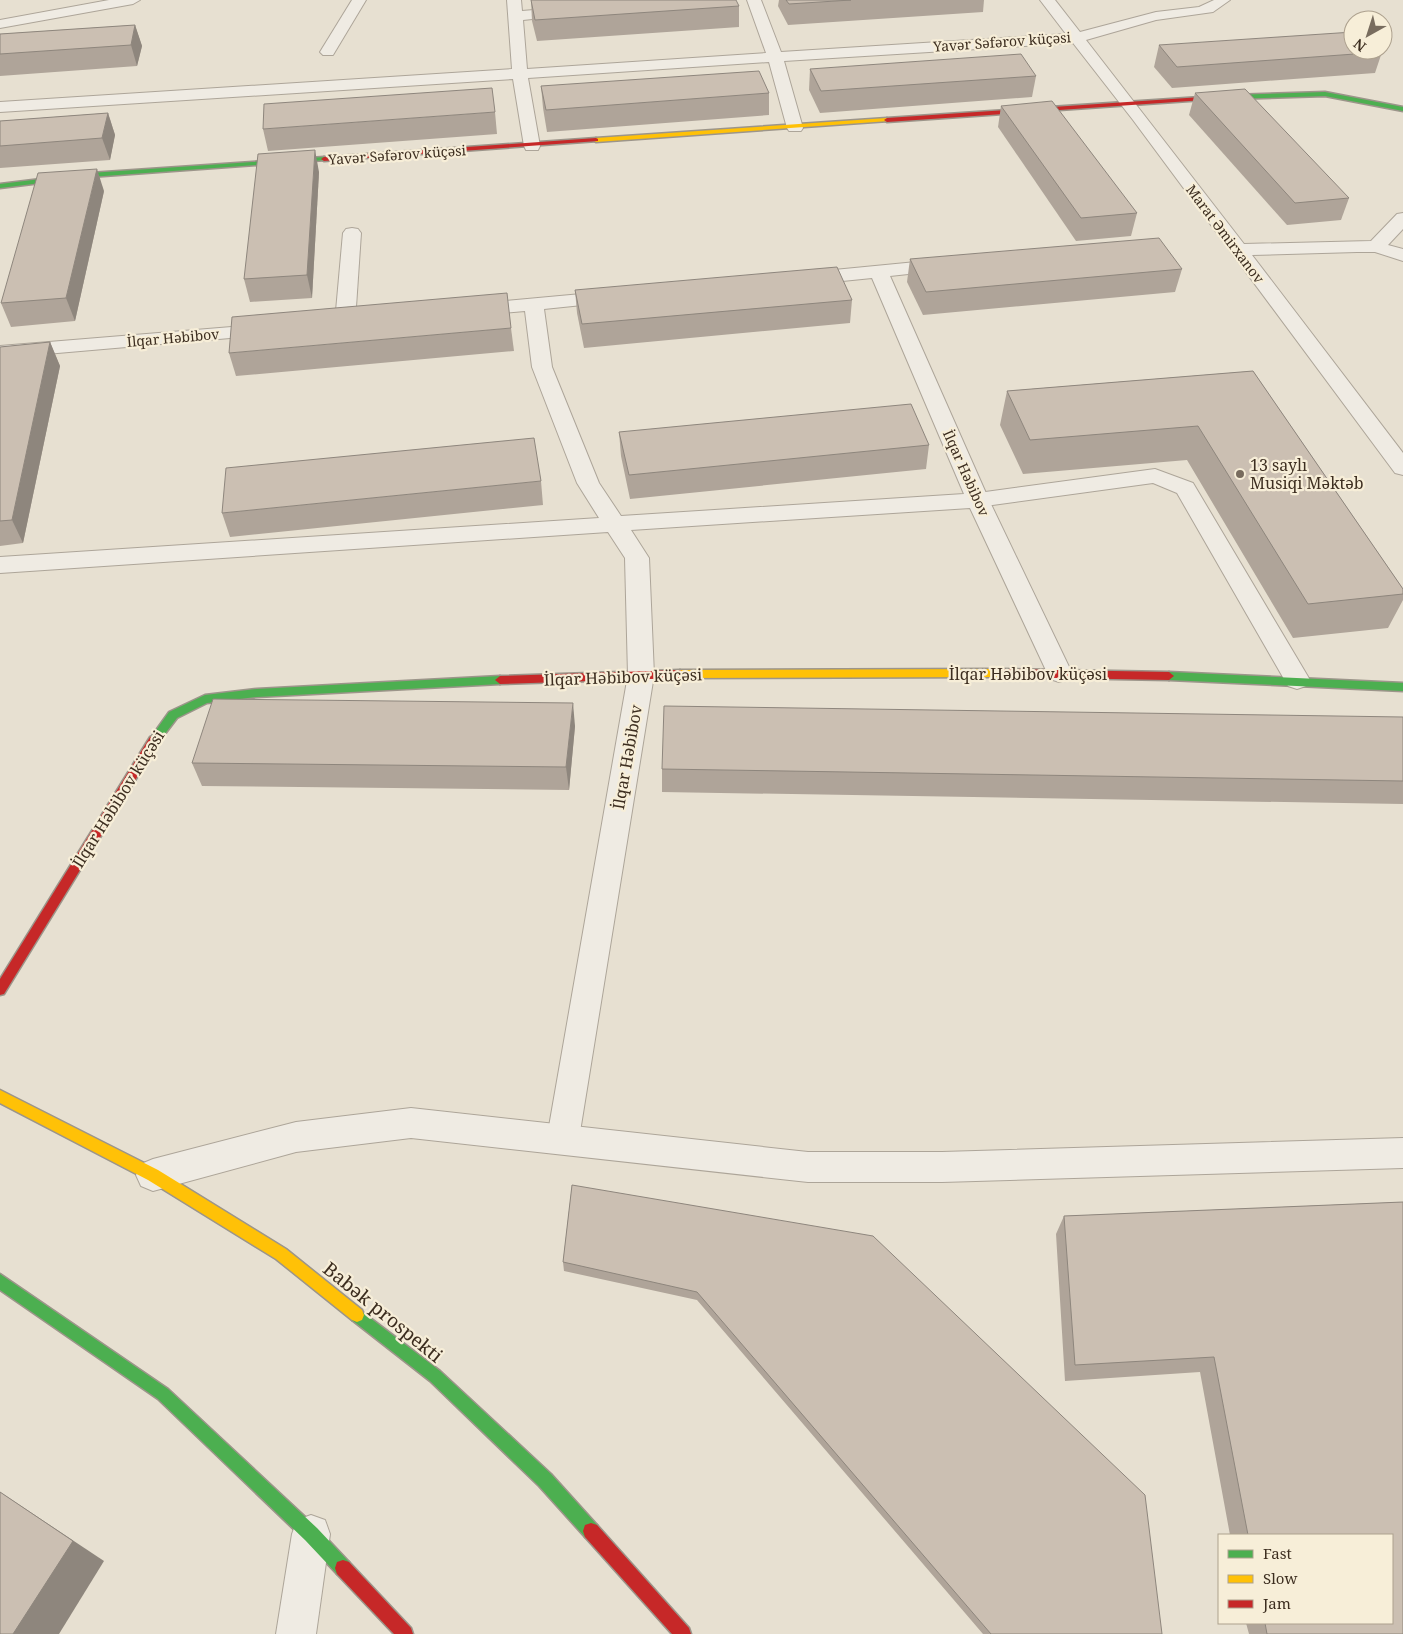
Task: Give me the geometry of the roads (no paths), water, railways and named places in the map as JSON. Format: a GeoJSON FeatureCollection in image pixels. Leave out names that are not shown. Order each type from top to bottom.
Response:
{"type":"FeatureCollection","features":[{"type":"Feature","properties":{"kind":"street"},"geometry":{"type":"LineString","coordinates":[[0,24],[134,0]]}},
{"type":"Feature","properties":{"kind":"street"},"geometry":{"type":"LineString","coordinates":[[328,52],[359,0]]}},
{"type":"Feature","properties":{"kind":"street"},"geometry":{"type":"LineString","coordinates":[[514,0],[520,74],[532,146]]}},
{"type":"Feature","properties":{"kind":"street"},"geometry":{"type":"LineString","coordinates":[[754,0],[775,57],[795,128]]}},
{"type":"Feature","properties":{"kind":"street","name":"Marat Əmirxanov"},"geometry":{"type":"LineString","coordinates":[[1047,0],[1403,468]]}},
{"type":"Feature","properties":{"kind":"street","name":"Yavər Səfərov küçəsi"},"geometry":{"type":"LineString","coordinates":[[0,107],[1076,38],[1157,16],[1195,13],[1214,7],[1223,0]]}},
{"type":"Feature","properties":{"kind":"street"},"geometry":{"type":"LineString","coordinates":[[515,16],[582,10]]}},
{"type":"Feature","properties":{"kind":"street","name":"Yavər Səfərov küçəsi"},"geometry":{"type":"LineString","coordinates":[[0,186],[90,174],[532,146],[1300,93],[1325,94],[1403,109]]}},
{"type":"Feature","properties":{"kind":"street"},"geometry":{"type":"LineString","coordinates":[[1376,247],[1403,218]]}},
{"type":"Feature","properties":{"kind":"street"},"geometry":{"type":"LineString","coordinates":[[345,322],[352,233]]}},
{"type":"Feature","properties":{"kind":"street"},"geometry":{"type":"LineString","coordinates":[[1237,250],[1357,246],[1376,247],[1403,255]]}},
{"type":"Feature","properties":{"kind":"street"},"geometry":{"type":"LineString","coordinates":[[781,281],[967,264]]}},
{"type":"Feature","properties":{"kind":"street","name":"İlqar Həbibov"},"geometry":{"type":"LineString","coordinates":[[879,272],[978,500],[1059,673]]}},
{"type":"Feature","properties":{"kind":"street"},"geometry":{"type":"LineString","coordinates":[[449,313],[633,295]]}},
{"type":"Feature","properties":{"kind":"street","name":"İlqar Həbibov"},"geometry":{"type":"LineString","coordinates":[[534,305],[542,367],[588,483],[637,558],[641,675],[563,1138]]}},
{"type":"Feature","properties":{"kind":"street","name":"İlqar Həbibov"},"geometry":{"type":"LineString","coordinates":[[0,352],[283,328]]}},
{"type":"Feature","properties":{"kind":"street"},"geometry":{"type":"LineString","coordinates":[[0,565],[978,500],[1155,476],[1185,488],[1297,680]]}},
{"type":"Feature","properties":{"kind":"street","name":"İlqar Həbibov küçəsi"},"geometry":{"type":"LineString","coordinates":[[0,990],[150,745],[173,715],[205,699],[257,693],[641,675],[1059,673],[1297,680],[1403,687]]}},
{"type":"Feature","properties":{"kind":"street","name":"Babək prospekti"},"geometry":{"type":"LineString","coordinates":[[0,1096],[153,1175],[281,1254],[435,1376],[545,1480],[683,1634]]}},
{"type":"Feature","properties":{"kind":"street"},"geometry":{"type":"LineString","coordinates":[[153,1175],[296,1137],[411,1123],[808,1166],[942,1167],[1403,1153]]}},
{"type":"Feature","properties":{"kind":"street"},"geometry":{"type":"LineString","coordinates":[[0,1281],[163,1394],[311,1534],[405,1634]]}},
{"type":"Feature","properties":{"kind":"street"},"geometry":{"type":"LineString","coordinates":[[296,1634],[311,1534]]}},
{"type":"Feature","properties":{"kind":"place","name":"13 saylı Musiqi Məktəb"},"geometry":{"type":"Point","coordinates":[1240,474]}}]}
